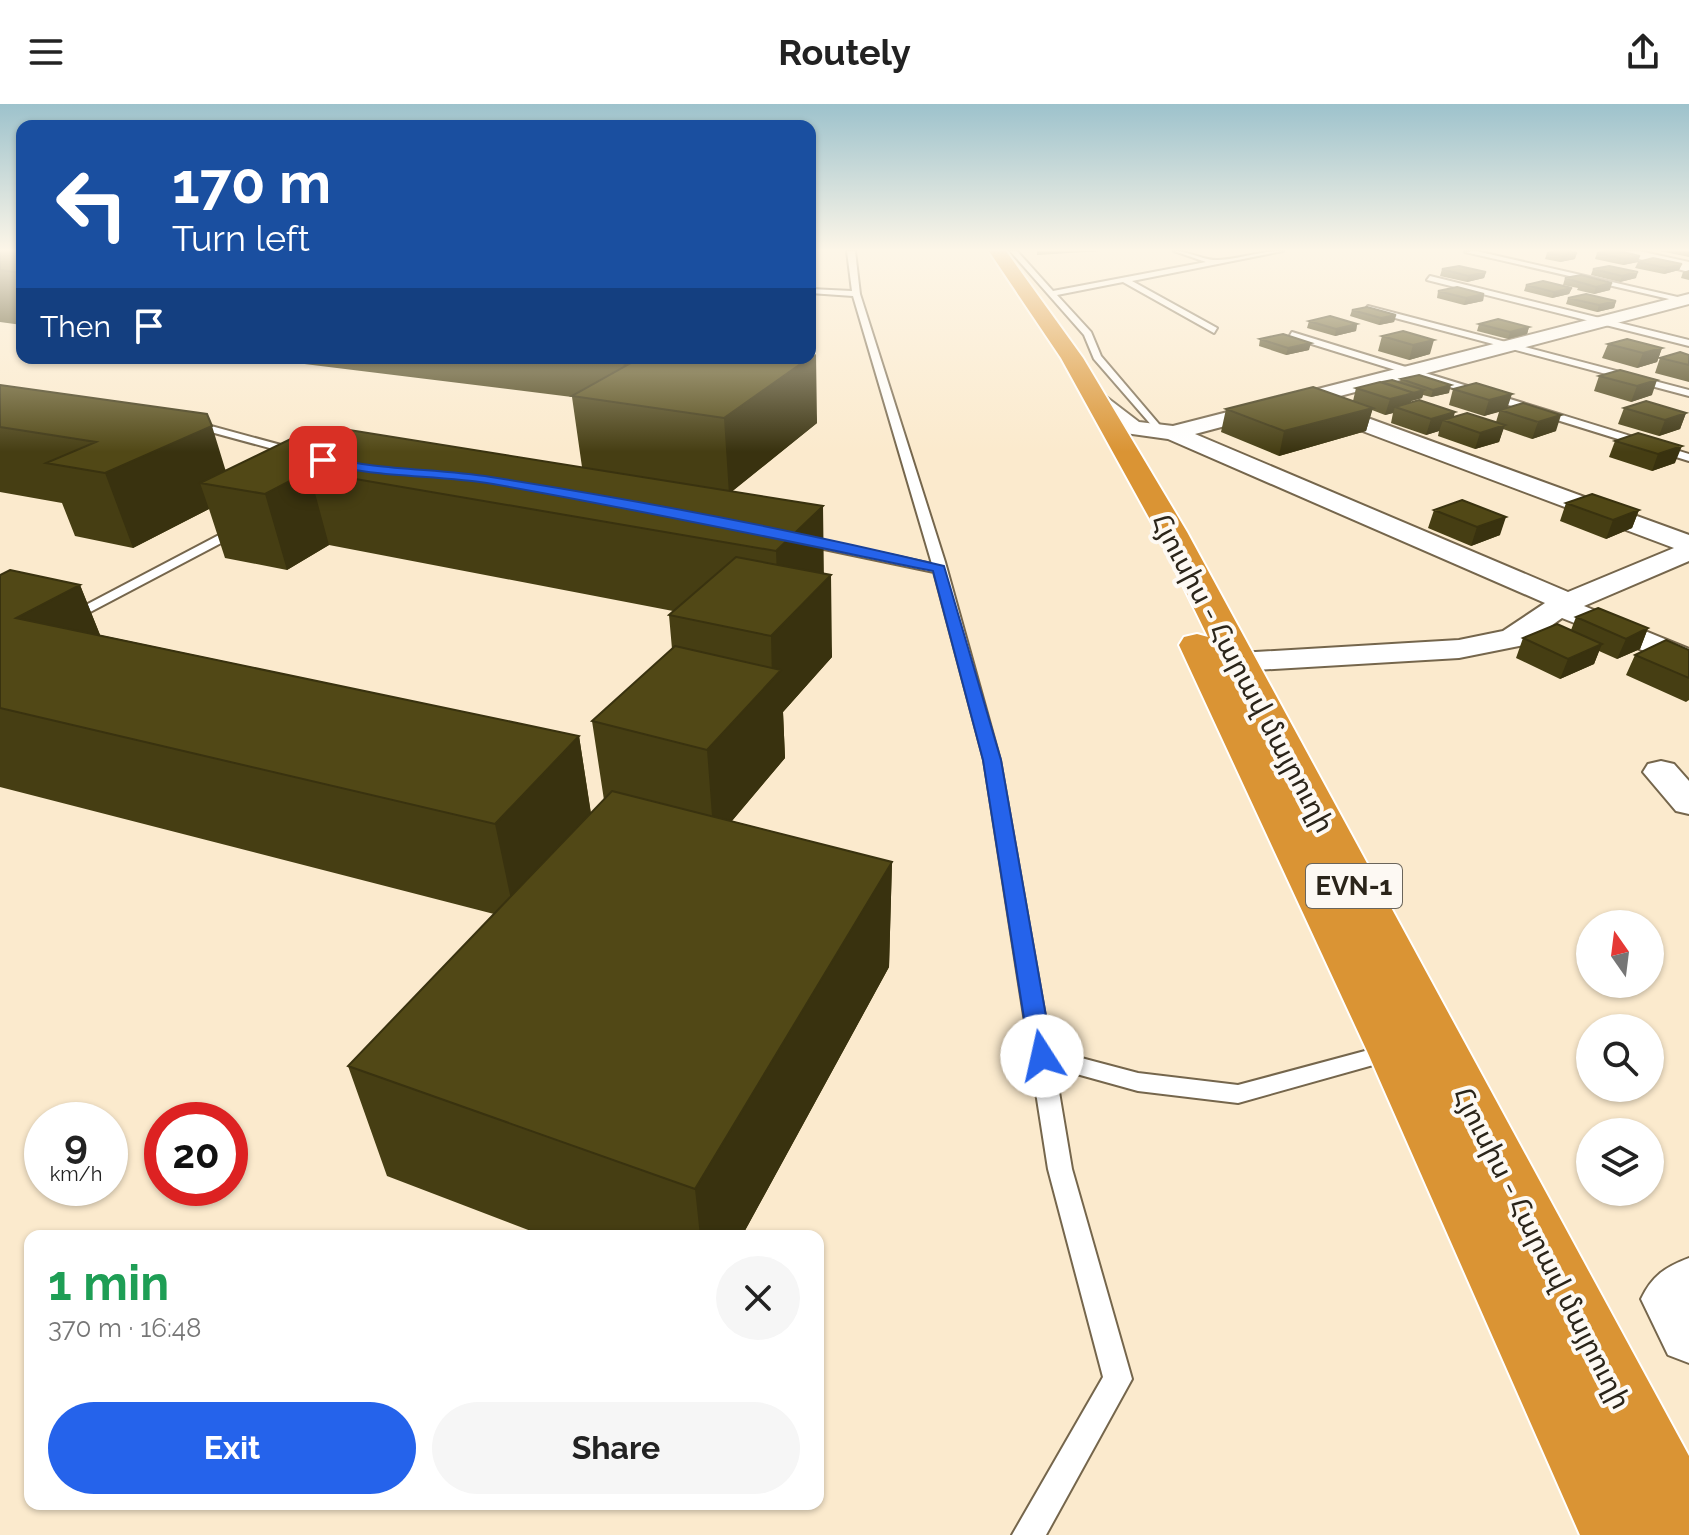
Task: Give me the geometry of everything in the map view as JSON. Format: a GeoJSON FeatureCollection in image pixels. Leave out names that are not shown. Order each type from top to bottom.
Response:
{"type":"FeatureCollection","features":[{"type":"Feature","properties":{"kind":"highway","name":"Հյուսիս - Հարավ մայրուղի"},"geometry":{"type":"LineString","coordinates":[[1024,318],[1083,420],[1188,627],[1394,1051],[1620,1535]]}},
{"type":"Feature","properties":{"kind":"highway","name":"Հյուսիս - Հարավ մայրուղի"},"geometry":{"type":"LineString","coordinates":[[1046,318],[1098,400],[1239,662],[1689,1534]]}},
{"type":"Feature","properties":{"kind":"street"},"geometry":{"type":"LineString","coordinates":[[1143,483],[1145,448],[1166,433],[1301,401],[1616,318]]}},
{"type":"Feature","properties":{"kind":"street"},"geometry":{"type":"LineString","coordinates":[[1098,400],[1133,428],[1166,433],[1689,660]]}},
{"type":"Feature","properties":{"kind":"street"},"geometry":{"type":"LineString","coordinates":[[1301,401],[1689,544]]}},
{"type":"Feature","properties":{"kind":"street"},"geometry":{"type":"LineString","coordinates":[[1239,662],[1459,649],[1513,638],[1564,604],[1689,551]]}},
{"type":"Feature","properties":{"kind":"street"},"geometry":{"type":"LineString","coordinates":[[1661,772],[1689,803]]}},
{"type":"Feature","properties":{"kind":"street"},"geometry":{"type":"LineString","coordinates":[[1689,1284],[1670,1299],[1689,1336]]}},
{"type":"Feature","properties":{"kind":"lane"},"geometry":{"type":"LineString","coordinates":[[863,318],[939,569],[992,760],[1060,1169],[1118,1379],[1028,1535]]}},
{"type":"Feature","properties":{"kind":"lane"},"geometry":{"type":"LineString","coordinates":[[1074,318],[1088,334],[1097,357],[1166,433]]}},
{"type":"Feature","properties":{"kind":"lane"},"geometry":{"type":"LineString","coordinates":[[1192,318],[1214,330]]}},
{"type":"Feature","properties":{"kind":"lane"},"geometry":{"type":"LineString","coordinates":[[1405,318],[1600,372],[1689,393]]}},
{"type":"Feature","properties":{"kind":"lane"},"geometry":{"type":"LineString","coordinates":[[1591,318],[1689,343]]}},
{"type":"Feature","properties":{"kind":"lane"},"geometry":{"type":"LineString","coordinates":[[1292,335],[1689,458]]}},
{"type":"Feature","properties":{"kind":"lane"},"geometry":{"type":"LineString","coordinates":[[177,421],[308,455]]}},
{"type":"Feature","properties":{"kind":"lane"},"geometry":{"type":"LineString","coordinates":[[57,624],[254,521]]}},
{"type":"Feature","properties":{"kind":"lane"},"geometry":{"type":"LineString","coordinates":[[792,538],[939,569]]}},
{"type":"Feature","properties":{"kind":"lane"},"geometry":{"type":"LineString","coordinates":[[1042,1056],[1138,1082],[1238,1094],[1394,1051]]}},
{"type":"Feature","properties":{"kind":"building"},"geometry":{"type":"Polygon","coordinates":[[[1336,318],[1357,324],[1336,329],[1309,321],[1336,318]]]}},
{"type":"Feature","properties":{"kind":"building"},"geometry":{"type":"Polygon","coordinates":[[[1498,319],[1529,327],[1510,332],[1479,324],[1498,319]]]}},
{"type":"Feature","properties":{"kind":"building"},"geometry":{"type":"Polygon","coordinates":[[[1403,331],[1434,340],[1413,345],[1382,336],[1403,331]]]}},
{"type":"Feature","properties":{"kind":"building"},"geometry":{"type":"Polygon","coordinates":[[[1283,334],[1311,343],[1288,348],[1260,339],[1283,334]]]}},
{"type":"Feature","properties":{"kind":"building"},"geometry":{"type":"Polygon","coordinates":[[[1627,339],[1662,348],[1643,353],[1608,344],[1627,339]]]}},
{"type":"Feature","properties":{"kind":"building"},"geometry":{"type":"Polygon","coordinates":[[[1680,352],[1689,355],[1689,365],[1660,358],[1680,352]]]}},
{"type":"Feature","properties":{"kind":"building"},"geometry":{"type":"Polygon","coordinates":[[[629,364],[800,364],[724,418],[572,396],[629,364]]]}},
{"type":"Feature","properties":{"kind":"building"},"geometry":{"type":"Polygon","coordinates":[[[1620,370],[1657,380],[1637,386],[1599,376],[1620,370]]]}},
{"type":"Feature","properties":{"kind":"building"},"geometry":{"type":"Polygon","coordinates":[[[1419,375],[1451,385],[1433,390],[1401,379],[1419,375]]]}},
{"type":"Feature","properties":{"kind":"building"},"geometry":{"type":"Polygon","coordinates":[[[1392,380],[1424,390],[1414,393],[1382,382],[1392,380]]]}},
{"type":"Feature","properties":{"kind":"building"},"geometry":{"type":"Polygon","coordinates":[[[1380,382],[1414,393],[1390,399],[1356,388],[1380,382]]]}},
{"type":"Feature","properties":{"kind":"building"},"geometry":{"type":"Polygon","coordinates":[[[1476,383],[1512,394],[1489,400],[1453,389],[1476,383]]]}},
{"type":"Feature","properties":{"kind":"building"},"geometry":{"type":"Polygon","coordinates":[[[0,385],[207,414],[212,426],[105,473],[46,463],[96,442],[0,427],[0,385]]]}},
{"type":"Feature","properties":{"kind":"building"},"geometry":{"type":"Polygon","coordinates":[[[1313,387],[1373,408],[1284,431],[1226,409],[1313,387]]]}},
{"type":"Feature","properties":{"kind":"building"},"geometry":{"type":"Polygon","coordinates":[[[1419,400],[1455,412],[1431,419],[1395,407],[1419,400]]]}},
{"type":"Feature","properties":{"kind":"building"},"geometry":{"type":"Polygon","coordinates":[[[1646,401],[1686,413],[1665,420],[1624,408],[1646,401]]]}},
{"type":"Feature","properties":{"kind":"building"},"geometry":{"type":"Polygon","coordinates":[[[1523,403],[1561,415],[1538,422],[1500,410],[1523,403]]]}},
{"type":"Feature","properties":{"kind":"building"},"geometry":{"type":"Polygon","coordinates":[[[1467,413],[1505,425],[1480,433],[1443,420],[1467,413]]]}},
{"type":"Feature","properties":{"kind":"building"},"geometry":{"type":"Polygon","coordinates":[[[343,429],[823,506],[776,551],[309,471],[265,494],[200,483],[301,434],[343,429]]]}},
{"type":"Feature","properties":{"kind":"building"},"geometry":{"type":"Polygon","coordinates":[[[1638,433],[1682,446],[1658,454],[1615,441],[1638,433]]]}},
{"type":"Feature","properties":{"kind":"building"},"geometry":{"type":"Polygon","coordinates":[[[1592,494],[1639,510],[1613,520],[1566,503],[1592,494]]]}},
{"type":"Feature","properties":{"kind":"building"},"geometry":{"type":"Polygon","coordinates":[[[1462,500],[1506,517],[1477,527],[1434,510],[1462,500]]]}},
{"type":"Feature","properties":{"kind":"building"},"geometry":{"type":"Polygon","coordinates":[[[736,557],[831,575],[771,636],[669,615],[736,557]]]}},
{"type":"Feature","properties":{"kind":"building"},"geometry":{"type":"Polygon","coordinates":[[[10,570],[80,585],[16,618],[579,736],[495,824],[0,708],[0,575],[10,570]]]}},
{"type":"Feature","properties":{"kind":"building"},"geometry":{"type":"Polygon","coordinates":[[[1598,608],[1648,628],[1626,639],[1576,617],[1598,608]]]}},
{"type":"Feature","properties":{"kind":"building"},"geometry":{"type":"Polygon","coordinates":[[[1557,624],[1602,644],[1568,659],[1523,638],[1557,624]]]}},
{"type":"Feature","properties":{"kind":"building"},"geometry":{"type":"Polygon","coordinates":[[[1666,640],[1689,650],[1689,678],[1635,655],[1666,640]]]}},
{"type":"Feature","properties":{"kind":"building"},"geometry":{"type":"Polygon","coordinates":[[[675,646],[781,670],[707,750],[592,721],[675,646]]]}},
{"type":"Feature","properties":{"kind":"building"},"geometry":{"type":"Polygon","coordinates":[[[612,791],[892,862],[695,1189],[348,1066],[612,791]]]}},
{"type":"Feature","properties":{"kind":"route"},"geometry":{"type":"LineString","coordinates":[[323,460],[353,469],[489,480],[939,569],[992,760],[1042,1056]]}}]}
